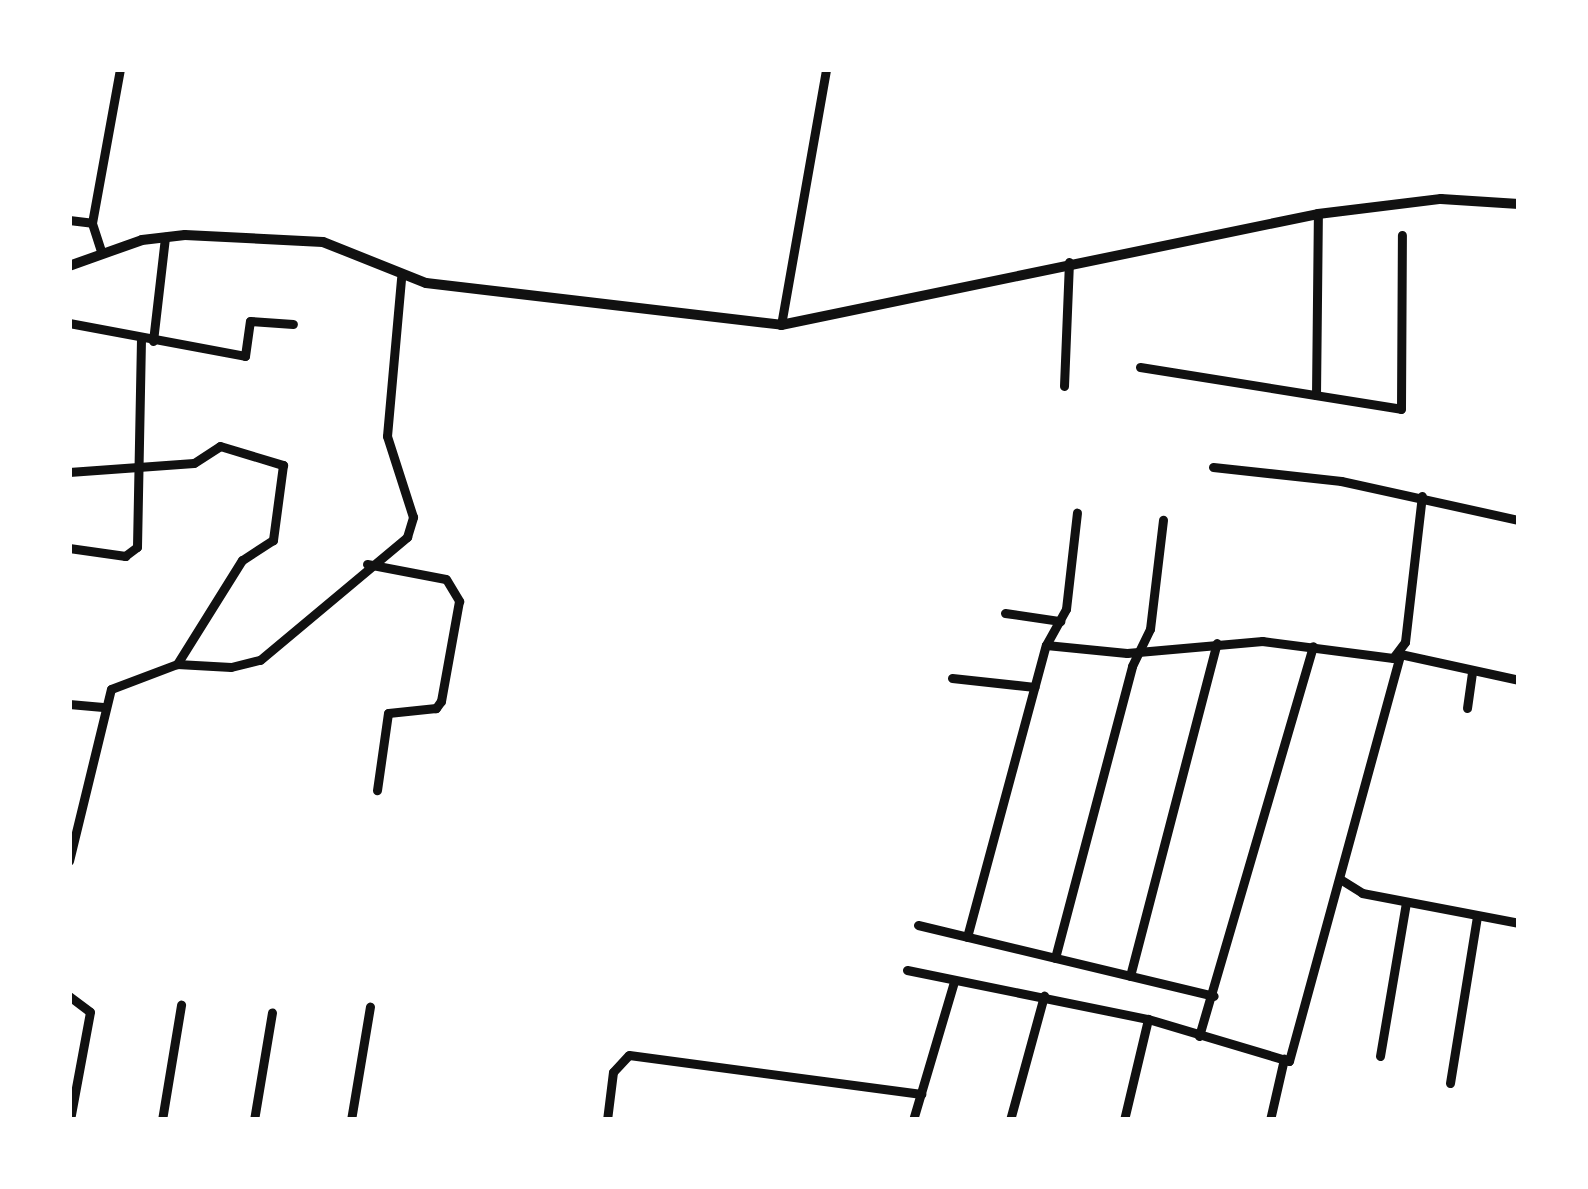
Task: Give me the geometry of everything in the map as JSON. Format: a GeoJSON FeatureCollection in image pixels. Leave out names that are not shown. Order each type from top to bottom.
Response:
{"type":"FeatureCollection","features":[{"type":"Feature","properties":{"kind":"street"},"geometry":{"type":"LineString","coordinates":[[101,251],[92,223],[120,69]]}},
{"type":"Feature","properties":{"kind":"street"},"geometry":{"type":"LineString","coordinates":[[781,326],[826,69]]}},
{"type":"Feature","properties":{"kind":"street"},"geometry":{"type":"LineString","coordinates":[[69,266],[101,251],[165,237],[323,242],[401,278],[781,326],[1069,262],[1318,214],[1441,199],[1519,204]]}},
{"type":"Feature","properties":{"kind":"street"},"geometry":{"type":"LineString","coordinates":[[1316,395],[1318,214]]}},
{"type":"Feature","properties":{"kind":"street"},"geometry":{"type":"LineString","coordinates":[[69,220],[92,223]]}},
{"type":"Feature","properties":{"kind":"street"},"geometry":{"type":"LineString","coordinates":[[1140,367],[1401,409],[1402,235]]}},
{"type":"Feature","properties":{"kind":"street"},"geometry":{"type":"LineString","coordinates":[[69,548],[132,554],[147,340],[165,237]]}},
{"type":"Feature","properties":{"kind":"street"},"geometry":{"type":"LineString","coordinates":[[1064,386],[1069,262]]}},
{"type":"Feature","properties":{"kind":"street"},"geometry":{"type":"LineString","coordinates":[[69,861],[111,689],[177,664],[260,660],[367,564],[407,537],[413,517],[387,436],[401,278]]}},
{"type":"Feature","properties":{"kind":"street"},"geometry":{"type":"LineString","coordinates":[[69,323],[245,356],[250,321],[293,323]]}},
{"type":"Feature","properties":{"kind":"street"},"geometry":{"type":"LineString","coordinates":[[69,472],[137,471],[194,463],[220,446],[284,465],[273,540],[242,560],[177,664]]}},
{"type":"Feature","properties":{"kind":"street"},"geometry":{"type":"LineString","coordinates":[[1213,467],[1422,496],[1519,520]]}},
{"type":"Feature","properties":{"kind":"street"},"geometry":{"type":"LineString","coordinates":[[1270,1120],[1400,654],[1422,496]]}},
{"type":"Feature","properties":{"kind":"street"},"geometry":{"type":"LineString","coordinates":[[967,937],[1046,645],[1060,620],[1077,513]]}},
{"type":"Feature","properties":{"kind":"street"},"geometry":{"type":"LineString","coordinates":[[1055,958],[1141,649],[1163,520]]}},
{"type":"Feature","properties":{"kind":"street"},"geometry":{"type":"LineString","coordinates":[[367,564],[446,579],[459,601],[442,700],[436,709],[388,713],[377,790]]}},
{"type":"Feature","properties":{"kind":"street"},"geometry":{"type":"LineString","coordinates":[[1005,613],[1060,620]]}},
{"type":"Feature","properties":{"kind":"street"},"geometry":{"type":"LineString","coordinates":[[1046,645],[1141,649],[1217,643],[1313,646],[1380,659],[1400,654],[1519,680]]}},
{"type":"Feature","properties":{"kind":"street"},"geometry":{"type":"LineString","coordinates":[[1130,976],[1217,643]]}},
{"type":"Feature","properties":{"kind":"street"},"geometry":{"type":"LineString","coordinates":[[1199,1036],[1313,646]]}},
{"type":"Feature","properties":{"kind":"street"},"geometry":{"type":"LineString","coordinates":[[1467,709],[1472,671]]}},
{"type":"Feature","properties":{"kind":"street"},"geometry":{"type":"LineString","coordinates":[[952,678],[1035,687]]}},
{"type":"Feature","properties":{"kind":"street"},"geometry":{"type":"LineString","coordinates":[[69,704],[103,707]]}},
{"type":"Feature","properties":{"kind":"street"},"geometry":{"type":"LineString","coordinates":[[1340,879],[1406,903],[1519,923]]}},
{"type":"Feature","properties":{"kind":"street"},"geometry":{"type":"LineString","coordinates":[[1380,1056],[1406,903]]}},
{"type":"Feature","properties":{"kind":"street"},"geometry":{"type":"LineString","coordinates":[[1450,1083],[1477,916]]}},
{"type":"Feature","properties":{"kind":"street"},"geometry":{"type":"LineString","coordinates":[[918,926],[1214,996]]}},
{"type":"Feature","properties":{"kind":"street"},"geometry":{"type":"LineString","coordinates":[[907,970],[1148,1019],[1284,1059]]}},
{"type":"Feature","properties":{"kind":"street"},"geometry":{"type":"LineString","coordinates":[[913,1120],[955,982]]}},
{"type":"Feature","properties":{"kind":"street"},"geometry":{"type":"LineString","coordinates":[[69,996],[91,1012],[70,1120]]}},
{"type":"Feature","properties":{"kind":"street"},"geometry":{"type":"LineString","coordinates":[[1010,1120],[1044,996]]}},
{"type":"Feature","properties":{"kind":"street"},"geometry":{"type":"LineString","coordinates":[[162,1120],[181,1006]]}},
{"type":"Feature","properties":{"kind":"street"},"geometry":{"type":"LineString","coordinates":[[351,1120],[370,1006]]}},
{"type":"Feature","properties":{"kind":"street"},"geometry":{"type":"LineString","coordinates":[[254,1120],[272,1012]]}},
{"type":"Feature","properties":{"kind":"street"},"geometry":{"type":"LineString","coordinates":[[1124,1120],[1148,1019]]}},
{"type":"Feature","properties":{"kind":"street"},"geometry":{"type":"LineString","coordinates":[[607,1120],[613,1072],[629,1054],[921,1094]]}}]}
